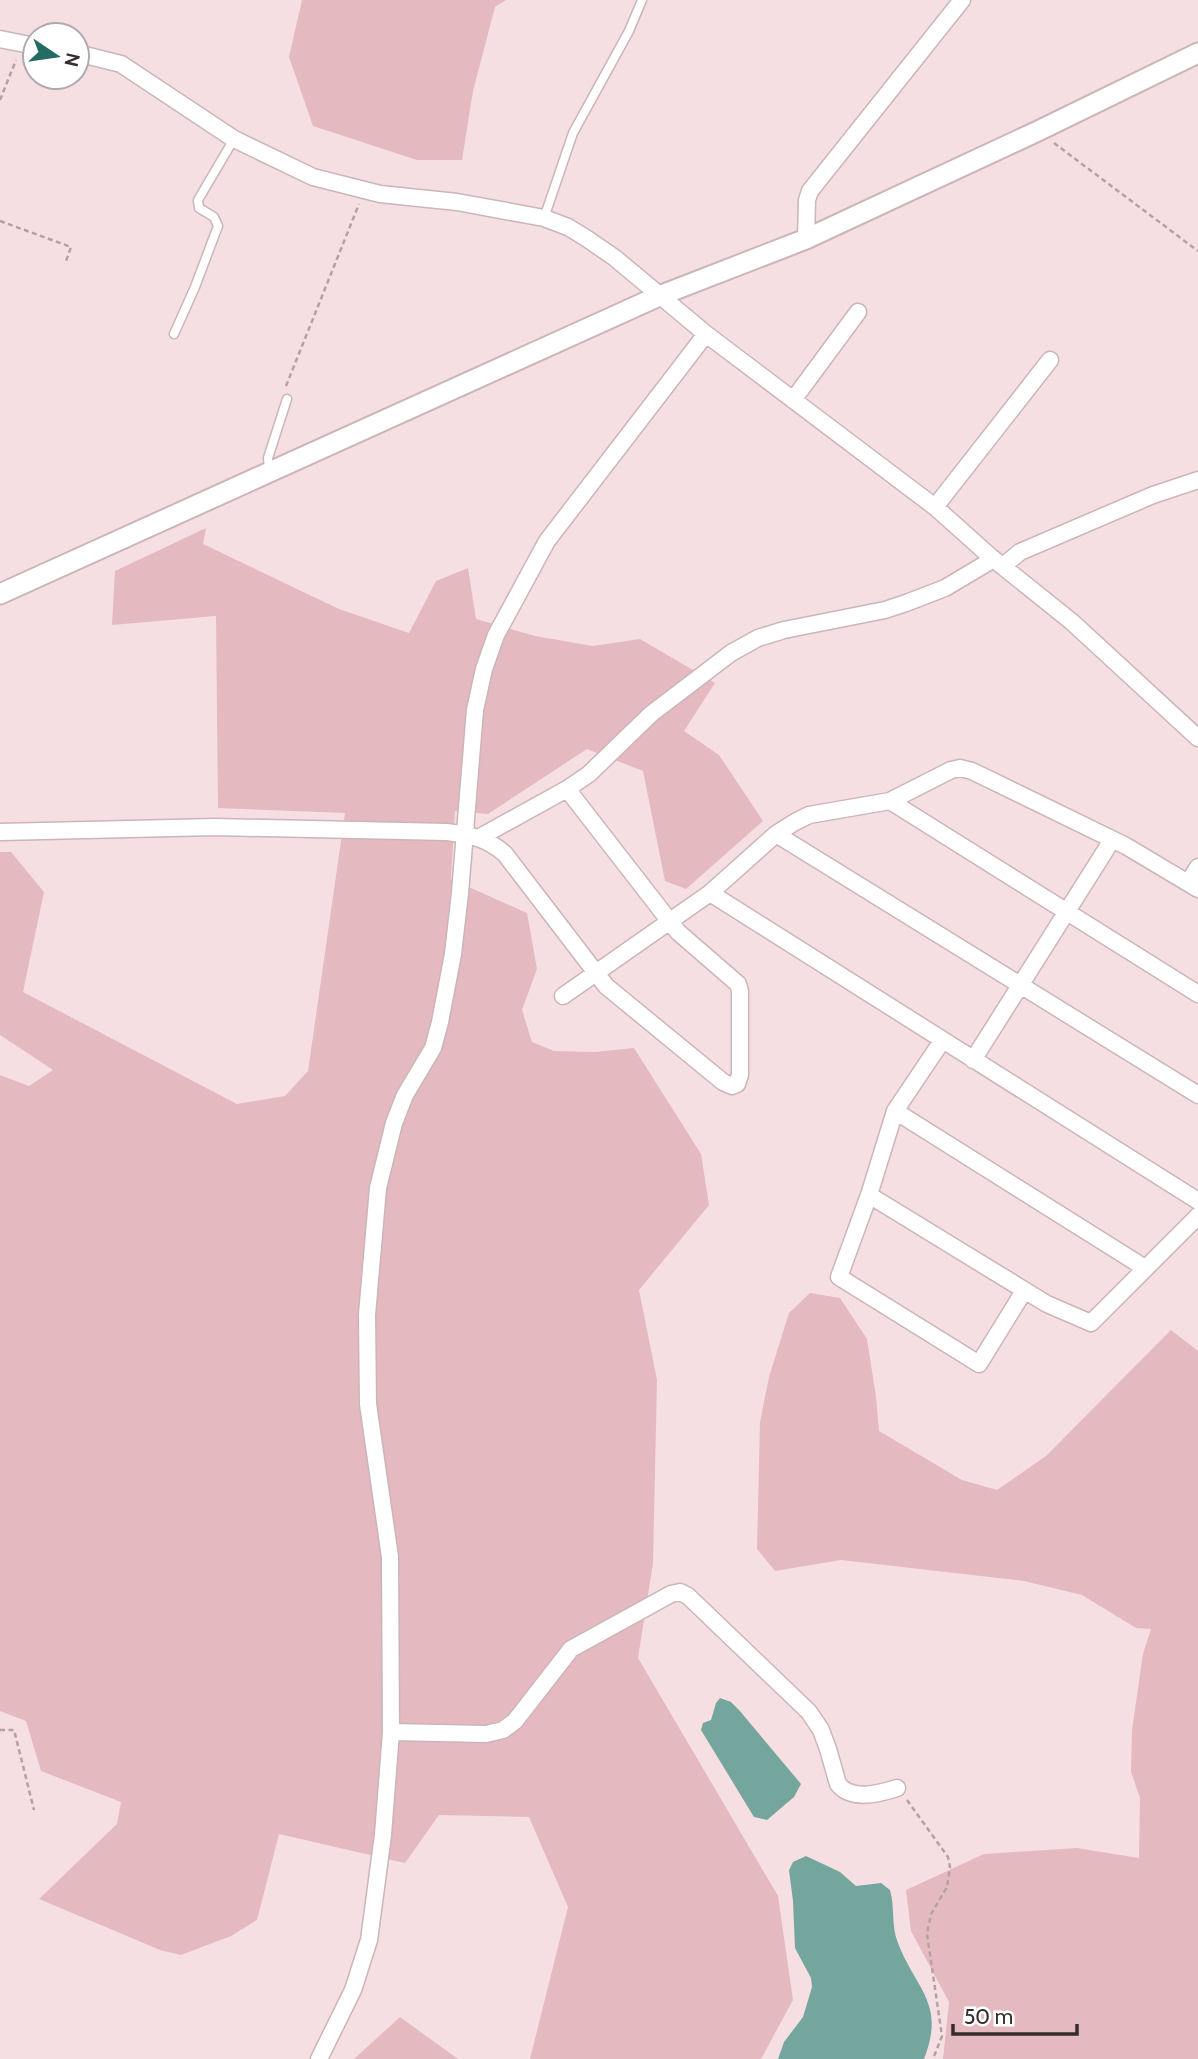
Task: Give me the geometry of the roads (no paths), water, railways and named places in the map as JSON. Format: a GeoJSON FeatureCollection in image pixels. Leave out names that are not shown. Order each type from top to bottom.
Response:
{"type":"FeatureCollection","features":[{"type":"Feature","properties":{"kind":"street"},"geometry":{"type":"LineString","coordinates":[[806,239],[807,200],[810,191],[962,0]]}},
{"type":"Feature","properties":{"kind":"street"},"geometry":{"type":"LineString","coordinates":[[0,39],[21,43]]}},
{"type":"Feature","properties":{"kind":"street"},"geometry":{"type":"LineString","coordinates":[[0,594],[659,296],[806,239],[1198,53]]}},
{"type":"Feature","properties":{"kind":"street"},"geometry":{"type":"LineString","coordinates":[[91,56],[121,64],[234,139],[313,177],[364,191],[457,202],[544,218],[568,227],[596,244],[706,334],[935,508],[1072,622],[1198,738]]}},
{"type":"Feature","properties":{"kind":"street"},"geometry":{"type":"LineString","coordinates":[[793,400],[859,312]]}},
{"type":"Feature","properties":{"kind":"street"},"geometry":{"type":"LineString","coordinates":[[319,2059],[353,1990],[369,1940],[383,1835],[391,1732],[390,1557],[368,1404],[367,1315],[373,1227],[384,1155],[394,1123],[410,1087],[433,1048],[440,1022],[473,835],[475,710],[484,669],[496,635],[547,541],[706,334]]}},
{"type":"Feature","properties":{"kind":"street"},"geometry":{"type":"LineString","coordinates":[[935,508],[1049,360]]}},
{"type":"Feature","properties":{"kind":"street"},"geometry":{"type":"LineString","coordinates":[[473,835],[566,789],[597,767],[651,714],[730,653],[758,638],[906,603],[945,588],[987,562],[997,561],[1153,495],[1198,480]]}},
{"type":"Feature","properties":{"kind":"street"},"geometry":{"type":"LineString","coordinates":[[564,996],[710,893],[776,834],[809,815],[890,801],[960,768],[972,771],[1112,840],[1193,886],[1198,867]]}},
{"type":"Feature","properties":{"kind":"street"},"geometry":{"type":"LineString","coordinates":[[0,832],[215,827],[473,835],[493,843],[505,854],[606,986],[723,1082],[733,1086],[737,1084],[740,1076],[738,984],[678,932],[566,789]]}},
{"type":"Feature","properties":{"kind":"street"},"geometry":{"type":"LineString","coordinates":[[890,801],[1198,994]]}},
{"type":"Feature","properties":{"kind":"street"},"geometry":{"type":"LineString","coordinates":[[776,834],[1198,1095]]}},
{"type":"Feature","properties":{"kind":"street"},"geometry":{"type":"LineString","coordinates":[[973,1060],[1112,840]]}},
{"type":"Feature","properties":{"kind":"street"},"geometry":{"type":"LineString","coordinates":[[710,893],[1198,1201]]}},
{"type":"Feature","properties":{"kind":"street"},"geometry":{"type":"LineString","coordinates":[[943,1041],[895,1111],[869,1195],[839,1277],[979,1364],[1024,1291]]}},
{"type":"Feature","properties":{"kind":"street"},"geometry":{"type":"LineString","coordinates":[[895,1111],[1145,1268]]}},
{"type":"Feature","properties":{"kind":"street"},"geometry":{"type":"LineString","coordinates":[[869,1195],[1024,1291],[1091,1323],[1198,1216]]}},
{"type":"Feature","properties":{"kind":"street"},"geometry":{"type":"LineString","coordinates":[[391,1732],[486,1734],[503,1730],[515,1721],[571,1649],[671,1594],[680,1592],[688,1596],[810,1712],[821,1730],[838,1784],[843,1791],[858,1795],[897,1788]]}},
{"type":"Feature","properties":{"kind":"lane"},"geometry":{"type":"LineString","coordinates":[[544,218],[573,134],[629,30],[642,0]]}},
{"type":"Feature","properties":{"kind":"lane"},"geometry":{"type":"LineString","coordinates":[[174,334],[218,226],[214,217],[199,208],[198,200],[234,139]]}},
{"type":"Feature","properties":{"kind":"lane"},"geometry":{"type":"LineString","coordinates":[[270,473],[268,458],[287,399]]}},
{"type":"Feature","properties":{"kind":"water"},"geometry":{"type":"Polygon","coordinates":[[[720,1698],[731,1702],[739,1710],[801,1784],[794,1797],[767,1820],[754,1817],[701,1730],[703,1723],[711,1720],[720,1698]]]}},
{"type":"Feature","properties":{"kind":"water"},"geometry":{"type":"Polygon","coordinates":[[[806,1856],[840,1872],[856,1886],[881,1883],[890,1890],[898,1943],[930,2010],[932,2024],[924,2059],[778,2059],[784,2042],[803,2017],[812,1987],[811,1978],[795,1948],[789,1870],[793,1862],[806,1856]]]}}]}
